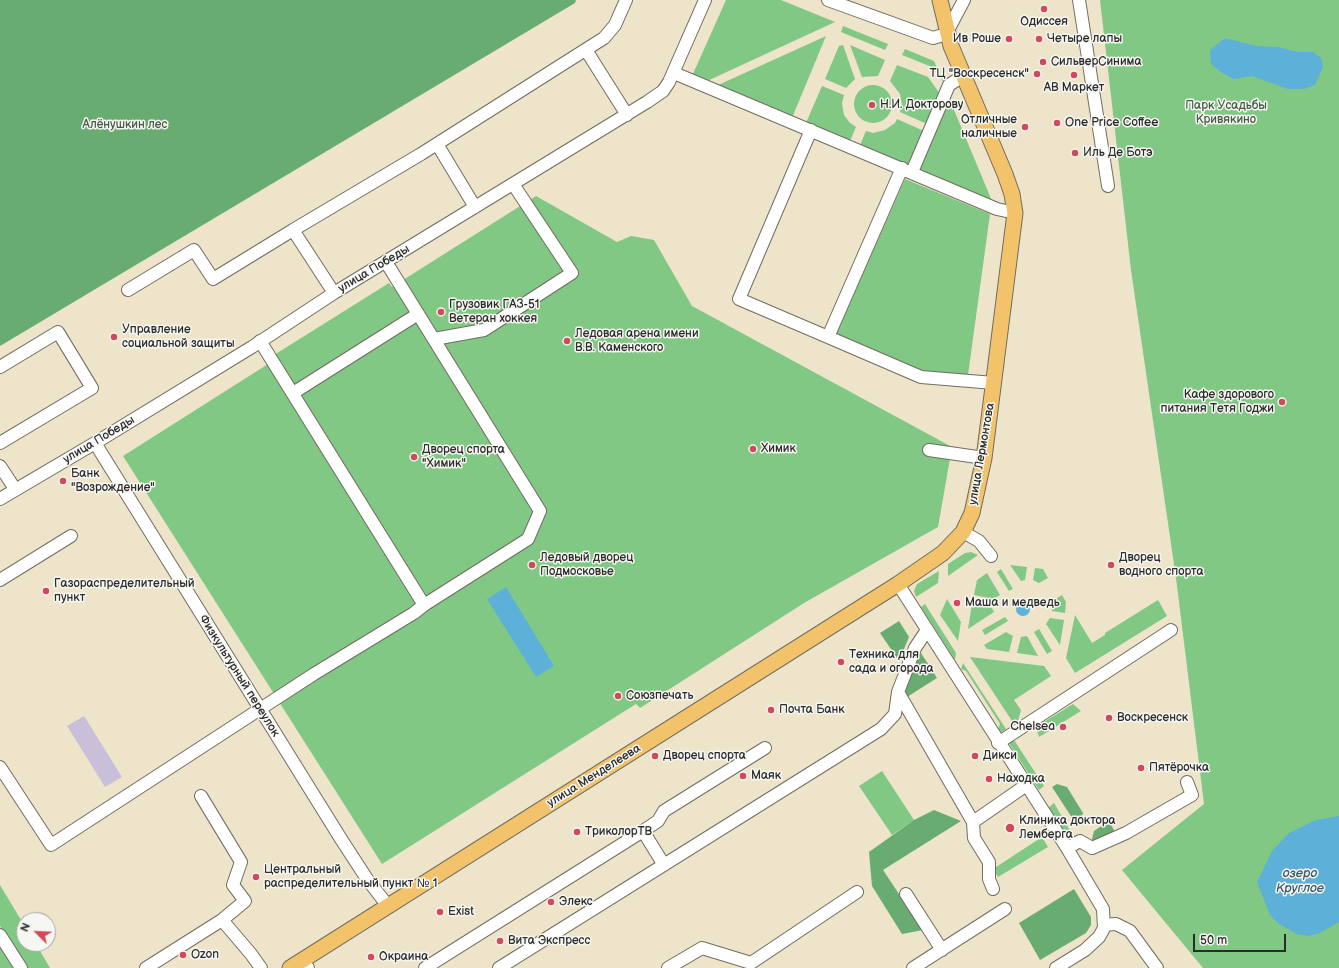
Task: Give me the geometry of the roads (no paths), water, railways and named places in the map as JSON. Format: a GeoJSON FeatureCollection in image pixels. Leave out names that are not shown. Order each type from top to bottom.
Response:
{"type":"FeatureCollection","features":[{"type":"Feature","properties":{"kind":"main road","name":"улица Лермонтова"},"geometry":{"type":"LineString","coordinates":[[898,584],[943,553],[963,532],[972,514],[984,458],[1015,213],[1012,194],[1005,174],[946,34],[940,0]]}},
{"type":"Feature","properties":{"kind":"main road","name":"улица Менделеева"},"geometry":{"type":"LineString","coordinates":[[290,968],[306,964],[388,906],[898,584]]}},
{"type":"Feature","properties":{"kind":"street"},"geometry":{"type":"LineString","coordinates":[[128,290],[194,250],[213,279],[437,144],[604,38],[615,25],[626,0]]}},
{"type":"Feature","properties":{"kind":"street","name":"улица Победы"},"geometry":{"type":"LineString","coordinates":[[0,499],[95,443],[260,341],[334,293],[627,115],[663,91],[674,73],[705,0]]}},
{"type":"Feature","properties":{"kind":"street"},"geometry":{"type":"LineString","coordinates":[[828,0],[933,38],[946,34],[964,0]]}},
{"type":"Feature","properties":{"kind":"street"},"geometry":{"type":"LineString","coordinates":[[1079,0],[1108,186]]}},
{"type":"Feature","properties":{"kind":"street"},"geometry":{"type":"LineString","coordinates":[[586,50],[627,115]]}},
{"type":"Feature","properties":{"kind":"street"},"geometry":{"type":"LineString","coordinates":[[674,73],[997,209],[1015,213]]}},
{"type":"Feature","properties":{"kind":"street"},"geometry":{"type":"LineString","coordinates":[[828,337],[949,85],[964,76]]}},
{"type":"Feature","properties":{"kind":"street"},"geometry":{"type":"LineString","coordinates":[[810,130],[739,299],[921,377],[994,384]]}},
{"type":"Feature","properties":{"kind":"street"},"geometry":{"type":"LineString","coordinates":[[437,144],[475,207]]}},
{"type":"Feature","properties":{"kind":"street"},"geometry":{"type":"LineString","coordinates":[[434,339],[484,330],[572,272],[514,184]]}},
{"type":"Feature","properties":{"kind":"street"},"geometry":{"type":"LineString","coordinates":[[293,230],[334,293]]}},
{"type":"Feature","properties":{"kind":"street"},"geometry":{"type":"LineString","coordinates":[[0,767],[51,845],[260,709],[414,613],[424,605],[528,539],[540,511],[386,262]]}},
{"type":"Feature","properties":{"kind":"street"},"geometry":{"type":"LineString","coordinates":[[293,393],[418,314]]}},
{"type":"Feature","properties":{"kind":"street"},"geometry":{"type":"LineString","coordinates":[[0,367],[58,332],[92,388],[0,443]]}},
{"type":"Feature","properties":{"kind":"street"},"geometry":{"type":"LineString","coordinates":[[260,341],[424,605]]}},
{"type":"Feature","properties":{"kind":"street","name":"Физкультурный переулок"},"geometry":{"type":"LineString","coordinates":[[95,443],[367,879],[388,906]]}},
{"type":"Feature","properties":{"kind":"street"},"geometry":{"type":"LineString","coordinates":[[929,450],[984,458]]}},
{"type":"Feature","properties":{"kind":"street"},"geometry":{"type":"LineString","coordinates":[[0,466],[15,490]]}},
{"type":"Feature","properties":{"kind":"street"},"geometry":{"type":"LineString","coordinates":[[963,532],[979,541],[991,556]]}},
{"type":"Feature","properties":{"kind":"street"},"geometry":{"type":"LineString","coordinates":[[0,580],[71,536]]}},
{"type":"Feature","properties":{"kind":"street"},"geometry":{"type":"LineString","coordinates":[[898,584],[1025,786],[1067,848],[1101,906],[1104,915],[1104,924],[1100,937],[1094,944],[1056,968]]}},
{"type":"Feature","properties":{"kind":"street"},"geometry":{"type":"LineString","coordinates":[[499,968],[881,729],[895,714],[898,692],[915,648],[927,630]]}},
{"type":"Feature","properties":{"kind":"street"},"geometry":{"type":"LineString","coordinates":[[998,743],[1171,630]]}},
{"type":"Feature","properties":{"kind":"street"},"geometry":{"type":"LineString","coordinates":[[898,692],[973,822],[974,838],[989,862],[989,879],[993,889]]}},
{"type":"Feature","properties":{"kind":"street"},"geometry":{"type":"LineString","coordinates":[[425,968],[643,831],[658,821],[664,811],[765,748]]}},
{"type":"Feature","properties":{"kind":"street"},"geometry":{"type":"LineString","coordinates":[[1067,848],[1080,841],[1092,848],[1126,833],[1192,794],[1187,782]]}},
{"type":"Feature","properties":{"kind":"street"},"geometry":{"type":"LineString","coordinates":[[973,822],[1025,786]]}},
{"type":"Feature","properties":{"kind":"street"},"geometry":{"type":"LineString","coordinates":[[146,968],[222,920],[245,901],[233,884],[240,862],[201,796]]}},
{"type":"Feature","properties":{"kind":"street"},"geometry":{"type":"LineString","coordinates":[[643,831],[664,865]]}},
{"type":"Feature","properties":{"kind":"street"},"geometry":{"type":"LineString","coordinates":[[668,968],[702,948],[751,963],[857,892]]}},
{"type":"Feature","properties":{"kind":"street"},"geometry":{"type":"LineString","coordinates":[[906,894],[942,950]]}},
{"type":"Feature","properties":{"kind":"street"},"geometry":{"type":"LineString","coordinates":[[913,968],[1005,909]]}},
{"type":"Feature","properties":{"kind":"street"},"geometry":{"type":"LineString","coordinates":[[222,920],[261,968]]}},
{"type":"Feature","properties":{"kind":"street"},"geometry":{"type":"LineString","coordinates":[[1104,924],[1116,924],[1130,931],[1157,968]]}},
{"type":"Feature","properties":{"kind":"street"},"geometry":{"type":"LineString","coordinates":[[0,935],[21,968]]}},
{"type":"Feature","properties":{"kind":"water"},"geometry":{"type":"Polygon","coordinates":[[[1225,38],[1256,46],[1278,47],[1298,52],[1313,52],[1321,58],[1323,67],[1315,85],[1304,89],[1288,89],[1252,76],[1234,79],[1222,73],[1211,64],[1210,50],[1225,38]]]}},
{"type":"Feature","properties":{"kind":"water"},"geometry":{"type":"Polygon","coordinates":[[[506,587],[554,666],[536,677],[487,599],[506,587]]]}},
{"type":"Feature","properties":{"kind":"water"},"geometry":{"type":"Polygon","coordinates":[[[1020,602],[1026,602],[1030,606],[1030,612],[1026,616],[1020,616],[1016,612],[1016,606],[1020,602]]]}},
{"type":"Feature","properties":{"kind":"water","name":"озеро Круглое"},"geometry":{"type":"Polygon","coordinates":[[[1339,816],[1339,922],[1318,934],[1308,936],[1297,934],[1279,924],[1270,915],[1257,882],[1272,851],[1289,833],[1316,820],[1339,816]]]}},
{"type":"Feature","properties":{"kind":"place","name":"Одиссея"},"geometry":{"type":"Point","coordinates":[1044,9]}},
{"type":"Feature","properties":{"kind":"place","name":"Ив Роше"},"geometry":{"type":"Point","coordinates":[1009,39]}},
{"type":"Feature","properties":{"kind":"place","name":"Четыре лапы"},"geometry":{"type":"Point","coordinates":[1039,39]}},
{"type":"Feature","properties":{"kind":"place","name":"СильверСинима"},"geometry":{"type":"Point","coordinates":[1043,62]}},
{"type":"Feature","properties":{"kind":"place","name":"ТЦ \"Воскресенск\""},"geometry":{"type":"Point","coordinates":[1037,74]}},
{"type":"Feature","properties":{"kind":"place","name":"АВ Маркет"},"geometry":{"type":"Point","coordinates":[1074,75]}},
{"type":"Feature","properties":{"kind":"place","name":"Н.И. Докторову"},"geometry":{"type":"Point","coordinates":[872,105]}},
{"type":"Feature","properties":{"kind":"place","name":"One Price Coffee"},"geometry":{"type":"Point","coordinates":[1057,123]}},
{"type":"Feature","properties":{"kind":"place","name":"Отличные наличные"},"geometry":{"type":"Point","coordinates":[1025,127]}},
{"type":"Feature","properties":{"kind":"place","name":"Иль Де Ботэ"},"geometry":{"type":"Point","coordinates":[1075,153]}},
{"type":"Feature","properties":{"kind":"place","name":"Грузовик ГАЗ-51 Ветеран хоккея"},"geometry":{"type":"Point","coordinates":[441,312]}},
{"type":"Feature","properties":{"kind":"place","name":"Управление социальной защиты"},"geometry":{"type":"Point","coordinates":[114,337]}},
{"type":"Feature","properties":{"kind":"place","name":"Ледовая арена имени В.В. Каменского"},"geometry":{"type":"Point","coordinates":[567,341]}},
{"type":"Feature","properties":{"kind":"place","name":"Кафе здорового питания Тетя Годжи"},"geometry":{"type":"Point","coordinates":[1282,402]}},
{"type":"Feature","properties":{"kind":"place","name":"Химик"},"geometry":{"type":"Point","coordinates":[753,449]}},
{"type":"Feature","properties":{"kind":"place","name":"Дворец спорта \"Химик\""},"geometry":{"type":"Point","coordinates":[414,457]}},
{"type":"Feature","properties":{"kind":"place","name":"Банк \"Возрождение\""},"geometry":{"type":"Point","coordinates":[63,481]}},
{"type":"Feature","properties":{"kind":"place","name":"Ледовый дворец Подмосковье"},"geometry":{"type":"Point","coordinates":[532,565]}},
{"type":"Feature","properties":{"kind":"place","name":"Дворец водного спорта"},"geometry":{"type":"Point","coordinates":[1111,565]}},
{"type":"Feature","properties":{"kind":"place","name":"Газораспределительный пункт"},"geometry":{"type":"Point","coordinates":[46,591]}},
{"type":"Feature","properties":{"kind":"place","name":"Маша и медведь"},"geometry":{"type":"Point","coordinates":[957,603]}},
{"type":"Feature","properties":{"kind":"place","name":"Техника для сада и огорода"},"geometry":{"type":"Point","coordinates":[841,662]}},
{"type":"Feature","properties":{"kind":"place","name":"Союзпечать"},"geometry":{"type":"Point","coordinates":[618,696]}},
{"type":"Feature","properties":{"kind":"place","name":"Почта Банк"},"geometry":{"type":"Point","coordinates":[771,710]}},
{"type":"Feature","properties":{"kind":"place","name":"Воскресенск"},"geometry":{"type":"Point","coordinates":[1109,718]}},
{"type":"Feature","properties":{"kind":"place","name":"Chelsea"},"geometry":{"type":"Point","coordinates":[1063,727]}},
{"type":"Feature","properties":{"kind":"place","name":"Дворец спорта"},"geometry":{"type":"Point","coordinates":[655,756]}},
{"type":"Feature","properties":{"kind":"place","name":"Дикси"},"geometry":{"type":"Point","coordinates":[975,756]}},
{"type":"Feature","properties":{"kind":"place","name":"Пятёрочка"},"geometry":{"type":"Point","coordinates":[1141,768]}},
{"type":"Feature","properties":{"kind":"place","name":"Маяк"},"geometry":{"type":"Point","coordinates":[743,776]}},
{"type":"Feature","properties":{"kind":"place","name":"Находка"},"geometry":{"type":"Point","coordinates":[989,779]}},
{"type":"Feature","properties":{"kind":"place","name":"Клиника доктора Лемберга"},"geometry":{"type":"Point","coordinates":[1010,828]}},
{"type":"Feature","properties":{"kind":"place","name":"ТриколорТВ"},"geometry":{"type":"Point","coordinates":[577,832]}},
{"type":"Feature","properties":{"kind":"place","name":"Центральный распределительный пункт № 1"},"geometry":{"type":"Point","coordinates":[256,877]}},
{"type":"Feature","properties":{"kind":"place","name":"Элекс"},"geometry":{"type":"Point","coordinates":[551,902]}},
{"type":"Feature","properties":{"kind":"place","name":"Exist"},"geometry":{"type":"Point","coordinates":[440,912]}},
{"type":"Feature","properties":{"kind":"place","name":"Вита Экспресс"},"geometry":{"type":"Point","coordinates":[500,941]}},
{"type":"Feature","properties":{"kind":"place","name":"Ozon"},"geometry":{"type":"Point","coordinates":[183,955]}},
{"type":"Feature","properties":{"kind":"place","name":"Окраина"},"geometry":{"type":"Point","coordinates":[371,957]}},
{"type":"Feature","properties":{"kind":"park label","name":"Парк Усадьбы Кривякино"},"geometry":{"type":"Point","coordinates":[1226,113]}},
{"type":"Feature","properties":{"kind":"park label","name":"Алёнушкин лес"},"geometry":{"type":"Point","coordinates":[125,125]}}]}
